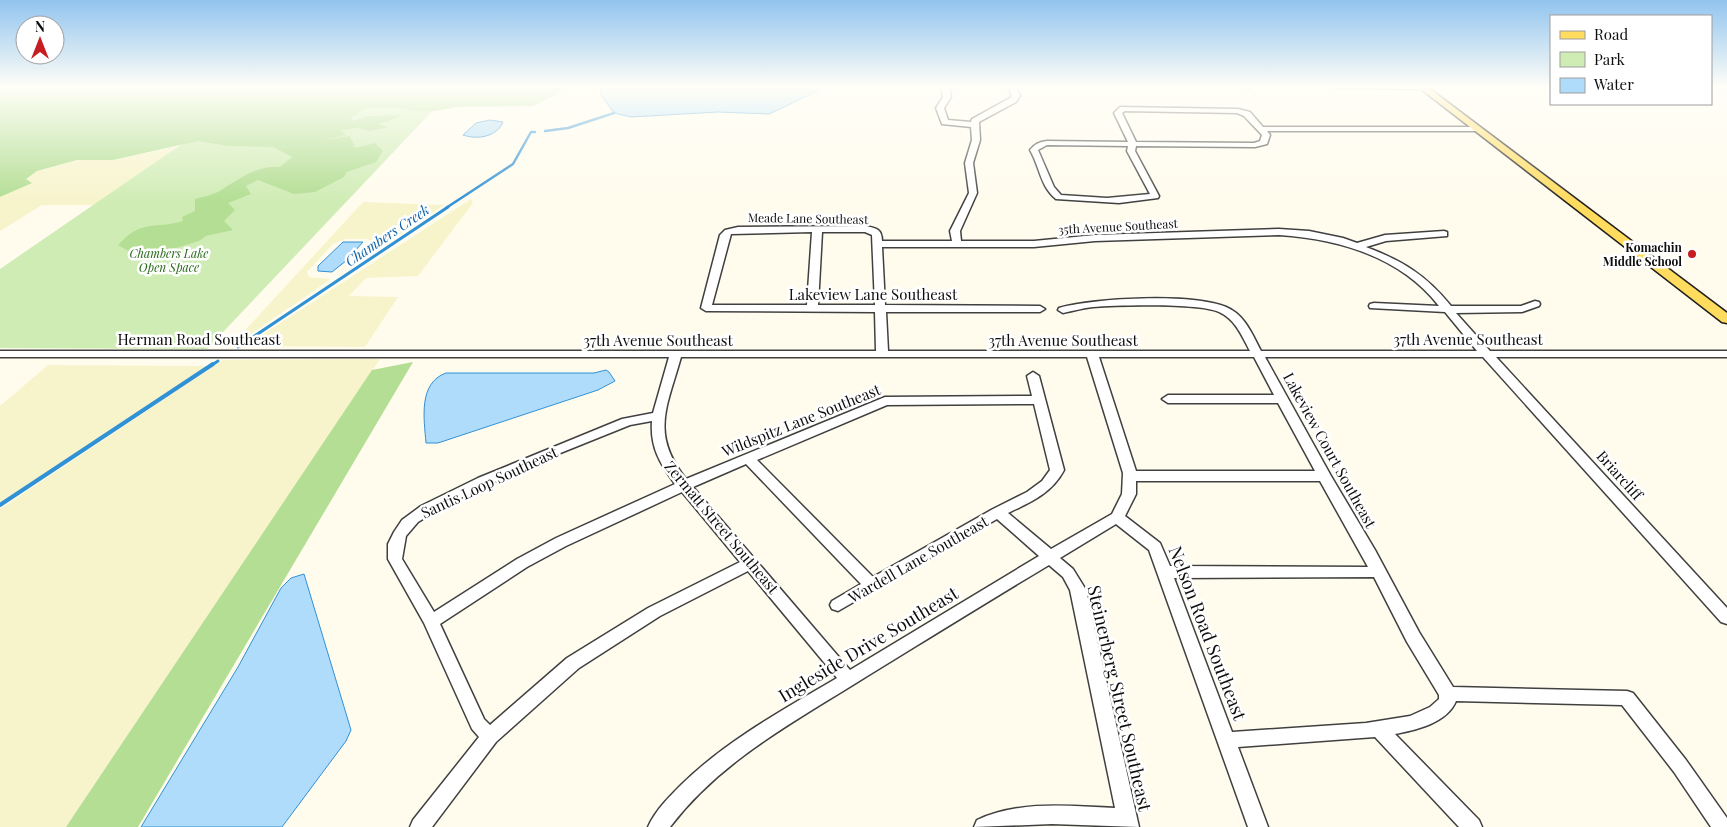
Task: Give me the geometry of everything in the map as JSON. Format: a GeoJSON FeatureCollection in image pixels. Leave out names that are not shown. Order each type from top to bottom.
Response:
{"type":"FeatureCollection","features":[{"type":"Feature","properties":{"kind":"main road"},"geometry":{"type":"LineString","coordinates":[[1471,125],[1727,319]]}},
{"type":"Feature","properties":{"kind":"street"},"geometry":{"type":"LineString","coordinates":[[957,244],[955,231],[973,193],[968,163],[976,140],[975,126],[964,125]]}},
{"type":"Feature","properties":{"kind":"street"},"geometry":{"type":"LineString","coordinates":[[1124,125],[1132,139],[1132,144],[1131,151],[1155,196],[1142,199],[1117,200],[1059,197],[1051,192],[1034,150],[1037,146],[1046,143],[1132,144],[1255,145],[1264,142],[1266,135],[1258,125]]}},
{"type":"Feature","properties":{"kind":"street"},"geometry":{"type":"LineString","coordinates":[[1263,129],[1477,129]]}},
{"type":"Feature","properties":{"kind":"street","name":"Meade Lane Southeast"},"geometry":{"type":"LineString","coordinates":[[706,308],[725,235],[728,232],[738,230],[873,230],[878,234],[878,244]]}},
{"type":"Feature","properties":{"kind":"street"},"geometry":{"type":"LineString","coordinates":[[812,308],[817,230]]}},
{"type":"Feature","properties":{"kind":"street","name":"35th Avenue Southeast"},"geometry":{"type":"LineString","coordinates":[[878,244],[1034,244],[1095,238],[1279,232],[1309,234],[1357,246],[1391,260],[1413,273],[1448,308]]}},
{"type":"Feature","properties":{"kind":"street"},"geometry":{"type":"LineString","coordinates":[[1357,246],[1385,238],[1444,234]]}},
{"type":"Feature","properties":{"kind":"street"},"geometry":{"type":"LineString","coordinates":[[878,244],[882,355]]}},
{"type":"Feature","properties":{"kind":"street"},"geometry":{"type":"LineString","coordinates":[[1223,310],[1231,301]]}},
{"type":"Feature","properties":{"kind":"street","name":"Lakeview Court Southeast"},"geometry":{"type":"LineString","coordinates":[[1063,310],[1092,304],[1181,303],[1223,310],[1240,322],[1324,476],[1368,550],[1413,637],[1448,694]]}},
{"type":"Feature","properties":{"kind":"street"},"geometry":{"type":"LineString","coordinates":[[1374,306],[1522,309],[1535,304]]}},
{"type":"Feature","properties":{"kind":"street","name":"Lakeview Lane Southeast"},"geometry":{"type":"LineString","coordinates":[[706,308],[1040,309]]}},
{"type":"Feature","properties":{"kind":"street","name":"Briarcliff"},"geometry":{"type":"LineString","coordinates":[[1448,308],[1461,326],[1727,618]]}},
{"type":"Feature","properties":{"kind":"street","name":"Herman Road Southeast"},"geometry":{"type":"LineString","coordinates":[[0,354],[399,355]]}},
{"type":"Feature","properties":{"kind":"street","name":"Zermatt Street Southeast"},"geometry":{"type":"LineString","coordinates":[[676,354],[660,416],[657,438],[662,454],[684,486],[848,679]]}},
{"type":"Feature","properties":{"kind":"street","name":"37th Avenue Southeast"},"geometry":{"type":"LineString","coordinates":[[399,355],[1727,354]]}},
{"type":"Feature","properties":{"kind":"street"},"geometry":{"type":"LineString","coordinates":[[1092,355],[1130,476],[1129,494],[1117,517]]}},
{"type":"Feature","properties":{"kind":"street","name":"Wardell Lane Southeast"},"geometry":{"type":"LineString","coordinates":[[838,605],[1047,485],[1054,478],[1056,470],[1033,376]]}},
{"type":"Feature","properties":{"kind":"street"},"geometry":{"type":"LineString","coordinates":[[1168,399],[1282,399]]}},
{"type":"Feature","properties":{"kind":"street","name":"Wildspitz Lane Southeast"},"geometry":{"type":"LineString","coordinates":[[431,622],[515,567],[561,542],[698,479],[885,401],[1039,400]]}},
{"type":"Feature","properties":{"kind":"street","name":"Santis Loop Southeast"},"geometry":{"type":"LineString","coordinates":[[490,736],[478,724],[431,622],[395,558],[394,549],[397,538],[407,524],[435,505],[526,462],[626,422],[660,416]]}},
{"type":"Feature","properties":{"kind":"street"},"geometry":{"type":"LineString","coordinates":[[748,458],[871,585]]}},
{"type":"Feature","properties":{"kind":"street"},"geometry":{"type":"LineString","coordinates":[[1130,476],[1324,476]]}},
{"type":"Feature","properties":{"kind":"street","name":"Wardell Lane Southeast"},"geometry":{"type":"LineString","coordinates":[[998,512],[1049,558]]}},
{"type":"Feature","properties":{"kind":"street","name":"Ingleside Drive Southeast"},"geometry":{"type":"LineString","coordinates":[[658,827],[682,796],[700,778],[760,731],[1117,517]]}},
{"type":"Feature","properties":{"kind":"street","name":"Nelson Road Southeast"},"geometry":{"type":"LineString","coordinates":[[1117,517],[1155,547],[1258,827]]}},
{"type":"Feature","properties":{"kind":"street","name":"Steinerberg Street Southeast"},"geometry":{"type":"LineString","coordinates":[[1049,558],[1068,573],[1078,590],[1128,822]]}},
{"type":"Feature","properties":{"kind":"street"},"geometry":{"type":"LineString","coordinates":[[420,827],[490,736],[551,681],[597,646],[654,612],[751,563]]}},
{"type":"Feature","properties":{"kind":"street"},"geometry":{"type":"LineString","coordinates":[[1165,572],[1370,573],[1377,569]]}},
{"type":"Feature","properties":{"kind":"street"},"geometry":{"type":"LineString","coordinates":[[1226,740],[1378,728],[1412,723],[1436,712],[1447,702],[1448,694],[1627,698],[1680,766],[1722,827]]}},
{"type":"Feature","properties":{"kind":"street"},"geometry":{"type":"LineString","coordinates":[[1378,728],[1472,827]]}},
{"type":"Feature","properties":{"kind":"street"},"geometry":{"type":"LineString","coordinates":[[984,827],[989,823],[1020,816],[1128,822]]}},
{"type":"Feature","properties":{"kind":"shaded area"},"geometry":{"type":"Polygon","coordinates":[[[179,146],[94,205],[42,205],[0,231],[0,197],[31,183],[25,179],[37,171],[77,160],[113,160],[179,146]]]}},
{"type":"Feature","properties":{"kind":"shaded area"},"geometry":{"type":"Polygon","coordinates":[[[471,199],[473,203],[418,276],[366,278],[349,296],[398,297],[365,347],[245,346],[471,199]]]}},
{"type":"Feature","properties":{"kind":"shaded area"},"geometry":{"type":"Polygon","coordinates":[[[363,202],[444,205],[385,244],[375,243],[367,239],[345,239],[333,244],[307,272],[309,277],[331,279],[236,344],[236,340],[363,202]]]}},
{"type":"Feature","properties":{"kind":"shaded area"},"geometry":{"type":"Polygon","coordinates":[[[380,359],[66,827],[0,827],[0,509],[223,360],[380,359]]]}},
{"type":"Feature","properties":{"kind":"shaded area"},"geometry":{"type":"Polygon","coordinates":[[[48,365],[208,366],[0,503],[0,406],[48,365]]]}},
{"type":"Feature","properties":{"kind":"green space"},"geometry":{"type":"Polygon","coordinates":[[[0,125],[379,125],[388,127],[370,131],[357,128],[341,130],[346,135],[323,140],[350,136],[355,148],[375,143],[383,151],[376,162],[347,172],[344,177],[315,192],[294,194],[258,180],[246,186],[251,194],[228,203],[235,210],[224,221],[233,230],[206,236],[199,241],[176,248],[130,252],[118,245],[134,231],[142,228],[183,221],[182,217],[195,211],[195,199],[218,192],[255,171],[263,168],[280,167],[292,157],[273,147],[228,146],[198,141],[113,160],[77,160],[37,171],[26,179],[32,183],[0,197],[0,125]]]}},
{"type":"Feature","properties":{"kind":"green space","name":"Chambers Lake Open Space"},"geometry":{"type":"Polygon","coordinates":[[[210,125],[419,125],[207,349],[0,348],[0,269],[210,125]]]}},
{"type":"Feature","properties":{"kind":"green space"},"geometry":{"type":"Polygon","coordinates":[[[413,362],[138,827],[66,827],[372,370],[413,362]]]}},
{"type":"Feature","properties":{"kind":"water"},"geometry":{"type":"Polygon","coordinates":[[[474,125],[501,125],[496,131],[486,136],[474,137],[463,135],[474,125]]]}},
{"type":"Feature","properties":{"kind":"water"},"geometry":{"type":"Polygon","coordinates":[[[343,242],[363,242],[347,260],[332,272],[318,271],[318,266],[343,242]]]}},
{"type":"Feature","properties":{"kind":"water"},"geometry":{"type":"Polygon","coordinates":[[[606,370],[615,381],[598,390],[438,443],[426,443],[424,413],[427,393],[437,378],[446,373],[594,373],[606,370]]]}},
{"type":"Feature","properties":{"kind":"water"},"geometry":{"type":"Polygon","coordinates":[[[304,574],[351,730],[346,741],[282,827],[141,827],[238,667],[281,588],[291,578],[304,574]]]}},
{"type":"Feature","properties":{"kind":"waterway"},"geometry":{"type":"LineString","coordinates":[[545,131],[578,125]]}},
{"type":"Feature","properties":{"kind":"waterway","name":"Chambers Creek"},"geometry":{"type":"LineString","coordinates":[[446,208],[513,164],[531,132],[535,132]]}},
{"type":"Feature","properties":{"kind":"waterway","name":"Chambers Creek"},"geometry":{"type":"LineString","coordinates":[[238,347],[448,207]]}},
{"type":"Feature","properties":{"kind":"waterway","name":"Chambers Creek"},"geometry":{"type":"LineString","coordinates":[[212,365],[218,361]]}},
{"type":"Feature","properties":{"kind":"waterway","name":"Chambers Creek"},"geometry":{"type":"LineString","coordinates":[[0,505],[213,364]]}},
{"type":"Feature","properties":{"kind":"place","name":"Komachin Middle School"},"geometry":{"type":"Point","coordinates":[1692,254]}}]}
